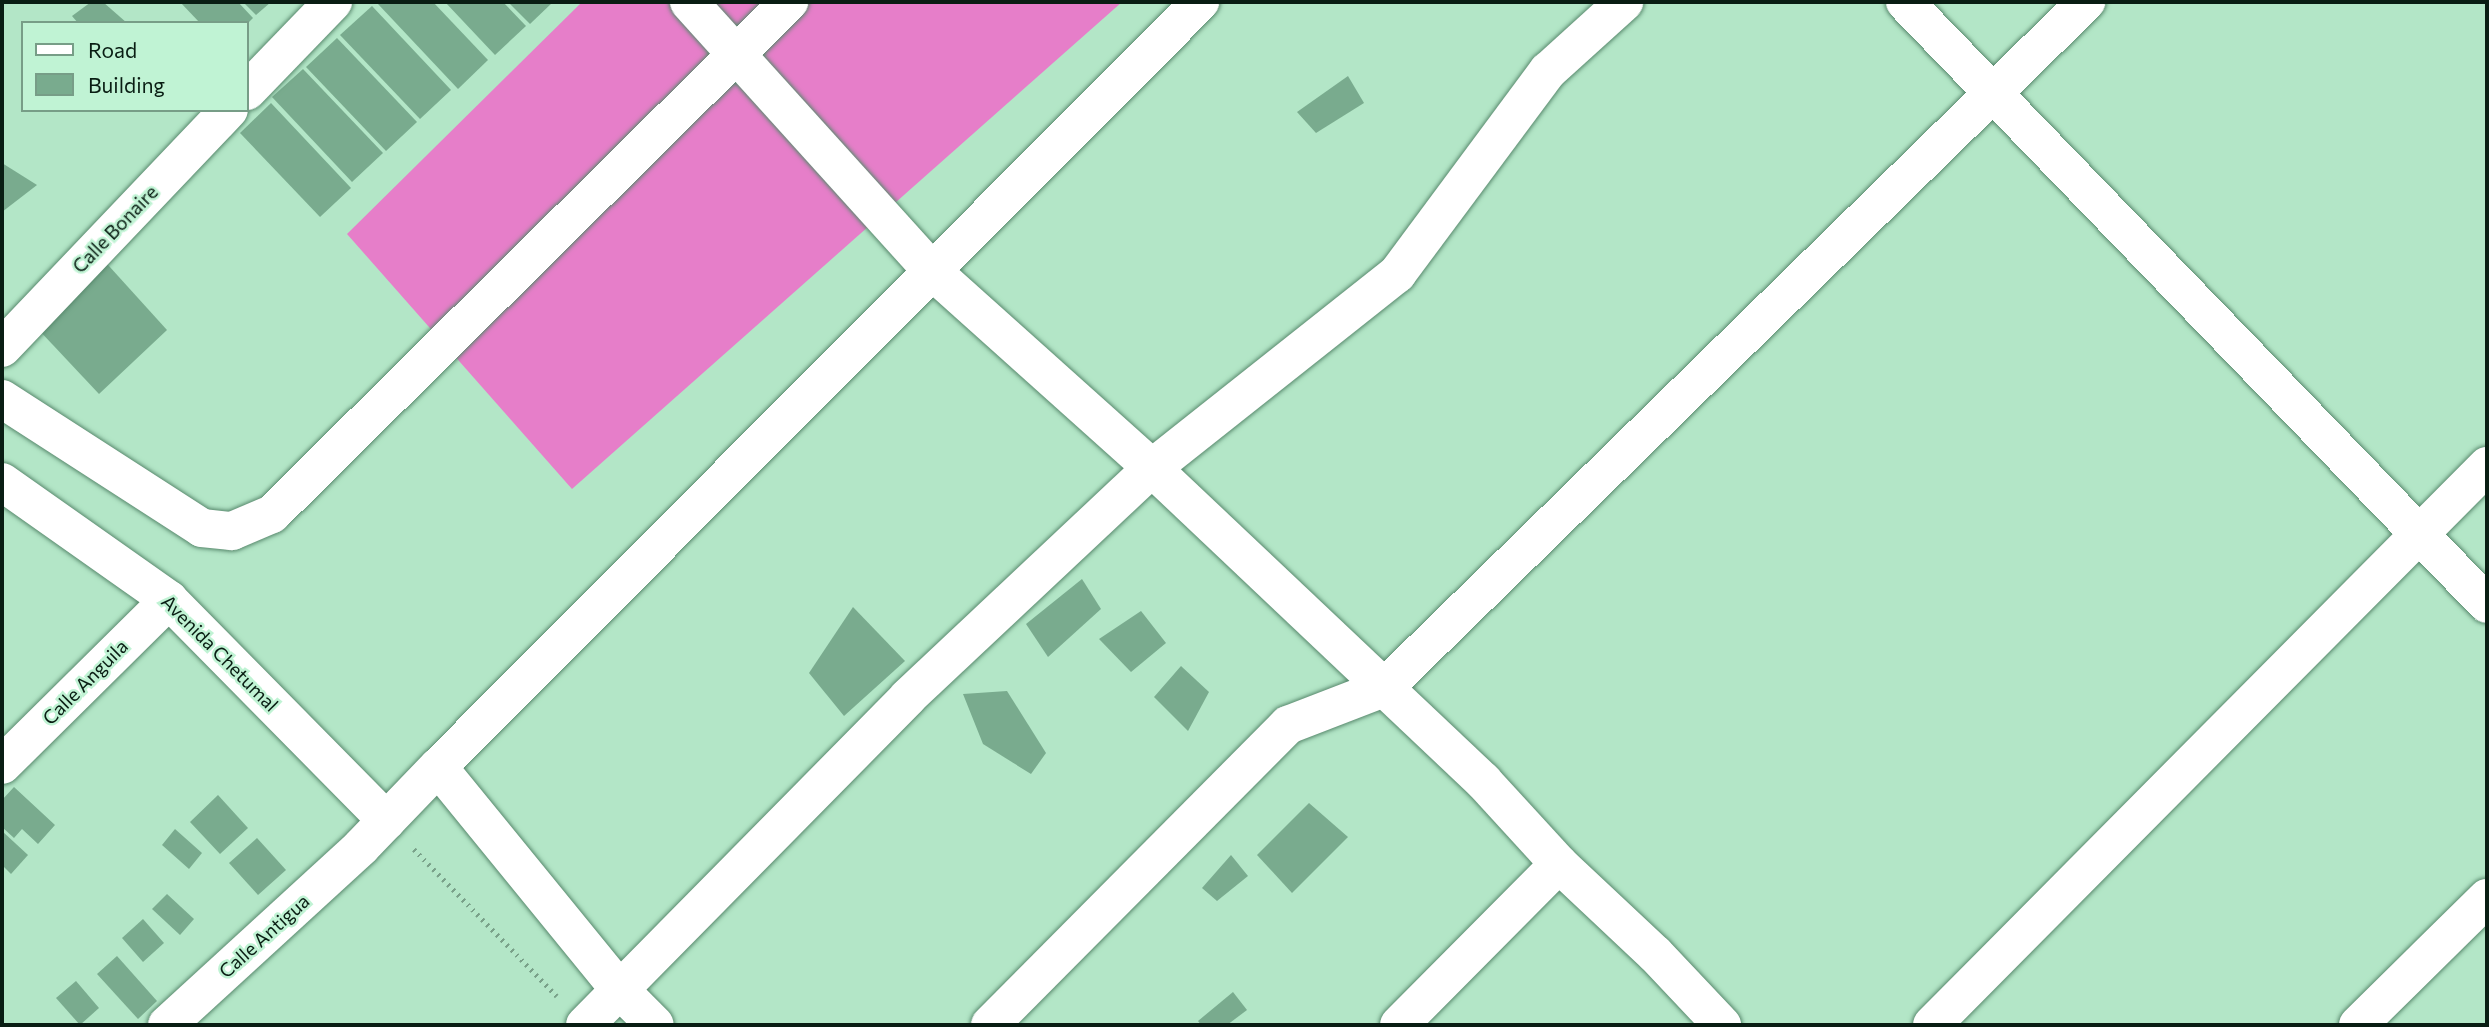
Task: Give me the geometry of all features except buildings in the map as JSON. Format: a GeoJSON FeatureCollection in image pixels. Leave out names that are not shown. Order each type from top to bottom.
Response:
{"type":"FeatureCollection","features":[{"type":"Feature","properties":{"kind":"street"},"geometry":{"type":"LineString","coordinates":[[248,90],[332,2]]}},
{"type":"Feature","properties":{"kind":"street"},"geometry":{"type":"LineString","coordinates":[[689,2],[930,269],[1152,468],[1483,781],[1559,864],[1655,954],[1722,1025]]}},
{"type":"Feature","properties":{"kind":"street"},"geometry":{"type":"LineString","coordinates":[[2,399],[202,528],[232,531],[272,514],[789,2]]}},
{"type":"Feature","properties":{"kind":"street","name":"Calle Antigua"},"geometry":{"type":"LineString","coordinates":[[167,1025],[374,834],[930,269],[1200,2]]}},
{"type":"Feature","properties":{"kind":"street"},"geometry":{"type":"LineString","coordinates":[[576,1016],[620,990],[908,697],[1152,468],[1397,274],[1548,71],[1624,2]]}},
{"type":"Feature","properties":{"kind":"street"},"geometry":{"type":"LineString","coordinates":[[1905,2],[2487,604]]}},
{"type":"Feature","properties":{"kind":"street"},"geometry":{"type":"LineString","coordinates":[[990,1025],[1288,725],[1384,688],[1991,90],[2086,2]]}},
{"type":"Feature","properties":{"kind":"street","name":"Calle Bonaire"},"geometry":{"type":"LineString","coordinates":[[2,348],[227,112]]}},
{"type":"Feature","properties":{"kind":"street"},"geometry":{"type":"LineString","coordinates":[[1932,1025],[2418,531],[2487,466]]}},
{"type":"Feature","properties":{"kind":"street","name":"Avenida Chetumal"},"geometry":{"type":"LineString","coordinates":[[2,482],[169,600],[374,834]]}},
{"type":"Feature","properties":{"kind":"street","name":"Calle Anguila"},"geometry":{"type":"LineString","coordinates":[[2,765],[169,600]]}},
{"type":"Feature","properties":{"kind":"street"},"geometry":{"type":"LineString","coordinates":[[438,767],[620,990],[655,1025]]}},
{"type":"Feature","properties":{"kind":"street"},"geometry":{"type":"LineString","coordinates":[[1399,1025],[1559,864]]}},
{"type":"Feature","properties":{"kind":"street"},"geometry":{"type":"LineString","coordinates":[[2358,1025],[2487,898]]}},
{"type":"Feature","properties":{"kind":"path"},"geometry":{"type":"LineString","coordinates":[[374,834],[576,1016]]}},
{"type":"Feature","properties":{"kind":"shaded area"},"geometry":{"type":"Polygon","coordinates":[[[582,2],[1122,2],[572,489],[347,234],[582,2]]]}}]}
